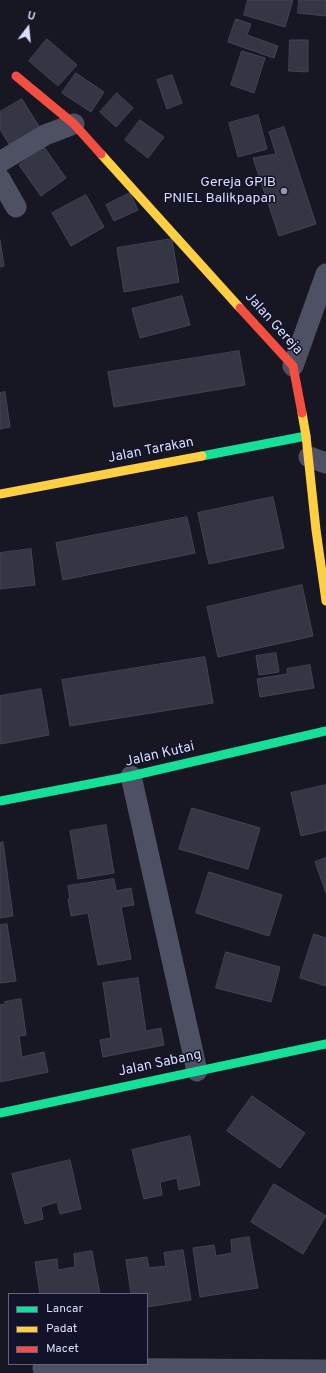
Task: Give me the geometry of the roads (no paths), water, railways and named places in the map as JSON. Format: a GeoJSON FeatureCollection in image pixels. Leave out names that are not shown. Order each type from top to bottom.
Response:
{"type":"FeatureCollection","features":[{"type":"Feature","properties":{"kind":"street","name":"Jalan Gereja"},"geometry":{"type":"LineString","coordinates":[[16,76],[74,124],[293,366],[306,436],[317,460],[326,601]]}},
{"type":"Feature","properties":{"kind":"street"},"geometry":{"type":"LineString","coordinates":[[0,162],[44,135],[74,124]]}},
{"type":"Feature","properties":{"kind":"street"},"geometry":{"type":"LineString","coordinates":[[0,179],[16,207]]}},
{"type":"Feature","properties":{"kind":"street"},"geometry":{"type":"LineString","coordinates":[[293,366],[326,274]]}},
{"type":"Feature","properties":{"kind":"street","name":"Jalan Tarakan"},"geometry":{"type":"LineString","coordinates":[[0,494],[306,436]]}},
{"type":"Feature","properties":{"kind":"street","name":"Jalan Kutai"},"geometry":{"type":"LineString","coordinates":[[0,801],[131,776],[326,731]]}},
{"type":"Feature","properties":{"kind":"street"},"geometry":{"type":"LineString","coordinates":[[131,776],[197,1071]]}},
{"type":"Feature","properties":{"kind":"street","name":"Jalan Sabang"},"geometry":{"type":"LineString","coordinates":[[0,1113],[326,1044]]}},
{"type":"Feature","properties":{"kind":"street"},"geometry":{"type":"LineString","coordinates":[[43,1368],[326,1370]]}},
{"type":"Feature","properties":{"kind":"place","name":"Gereja GPIB PNIEL Balikpapan"},"geometry":{"type":"Point","coordinates":[284,191]}}]}
